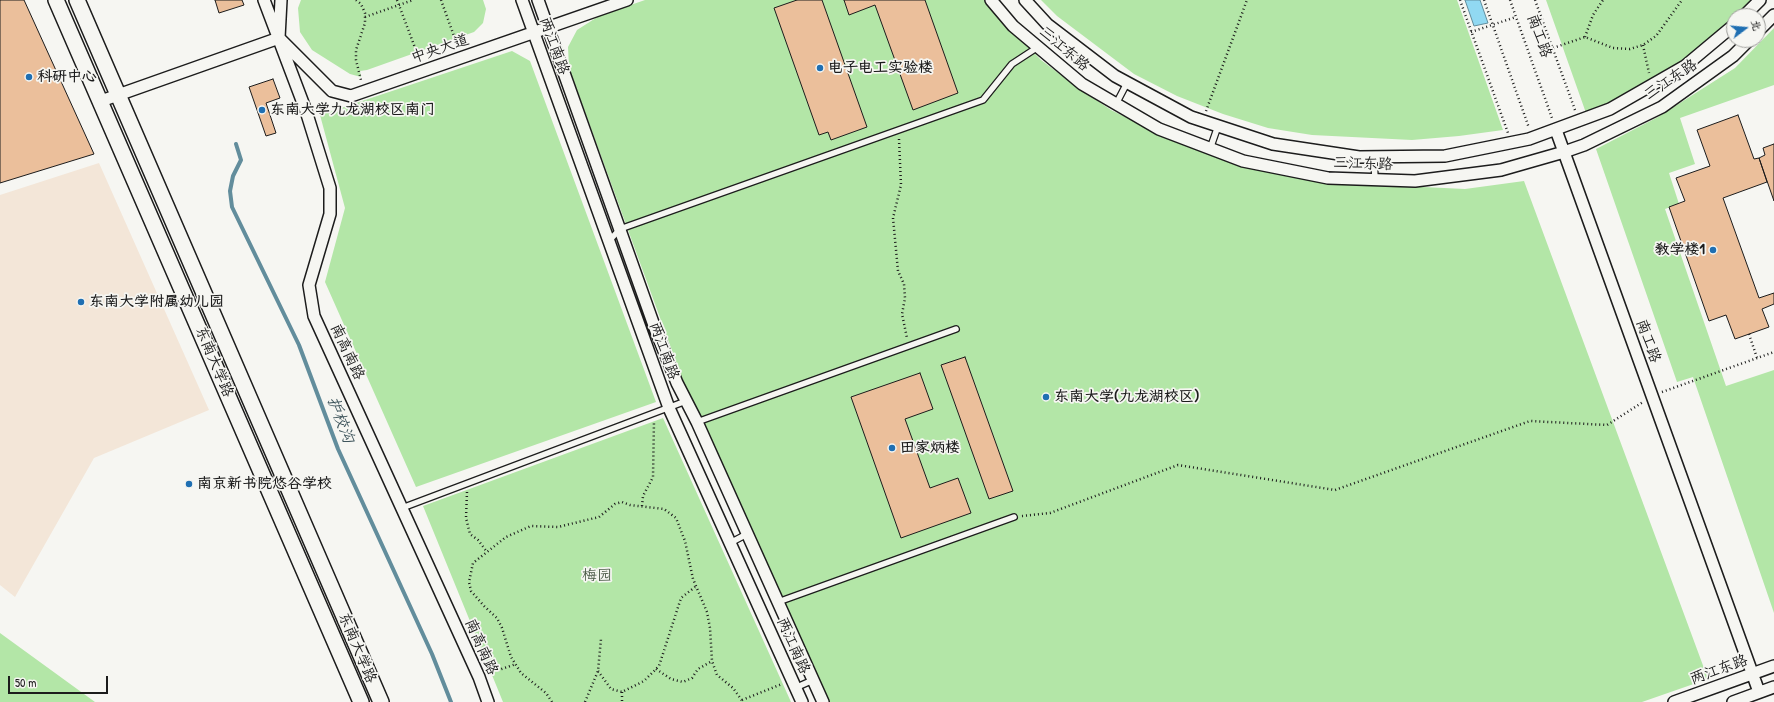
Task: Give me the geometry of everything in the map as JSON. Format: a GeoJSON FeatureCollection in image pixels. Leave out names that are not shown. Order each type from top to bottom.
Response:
{"type":"FeatureCollection","features":[{"type":"Feature","properties":{"kind":"main road","name":"东南大学路"},"geometry":{"type":"LineString","coordinates":[[56,0],[361,702]]}},
{"type":"Feature","properties":{"kind":"main road","name":"东南大学路"},"geometry":{"type":"LineString","coordinates":[[77,0],[381,702]]}},
{"type":"Feature","properties":{"kind":"street","name":"南高南路"},"geometry":{"type":"LineString","coordinates":[[264,0],[306,111],[330,188],[330,214],[309,285],[314,316],[479,677],[488,702]]}},
{"type":"Feature","properties":{"kind":"street"},"geometry":{"type":"LineString","coordinates":[[101,101],[279,38],[281,0]]}},
{"type":"Feature","properties":{"kind":"street","name":"两江南路"},"geometry":{"type":"LineString","coordinates":[[522,0],[669,408],[802,702]]}},
{"type":"Feature","properties":{"kind":"street","name":"两江南路"},"geometry":{"type":"LineString","coordinates":[[538,0],[656,331],[677,382],[697,422],[823,702]]}},
{"type":"Feature","properties":{"kind":"street","name":"中央大道"},"geometry":{"type":"LineString","coordinates":[[279,38],[332,91],[351,96],[627,0]]}},
{"type":"Feature","properties":{"kind":"street","name":"三江东路"},"geometry":{"type":"LineString","coordinates":[[991,0],[1013,26],[1082,84],[1159,129],[1243,161],[1328,178],[1415,181],[1501,170],[1564,152],[1584,145],[1662,107],[1733,56],[1741,48]]}},
{"type":"Feature","properties":{"kind":"street","name":"三江东路"},"geometry":{"type":"LineString","coordinates":[[1025,0],[1047,24],[1115,76],[1192,117],[1273,144],[1358,157],[1445,156],[1533,138],[1610,109],[1685,66],[1726,32]]}},
{"type":"Feature","properties":{"kind":"street"},"geometry":{"type":"LineString","coordinates":[[1752,8],[1760,0]]}},
{"type":"Feature","properties":{"kind":"street"},"geometry":{"type":"LineString","coordinates":[[1766,23],[1774,15]]}},
{"type":"Feature","properties":{"kind":"street","name":"南工路"},"geometry":{"type":"LineString","coordinates":[[1556,130],[1759,692]]}},
{"type":"Feature","properties":{"kind":"street","name":"两江东路"},"geometry":{"type":"LineString","coordinates":[[1674,702],[1774,666]]}},
{"type":"Feature","properties":{"kind":"street"},"geometry":{"type":"LineString","coordinates":[[1733,702],[1774,687]]}},
{"type":"Feature","properties":{"kind":"lane"},"geometry":{"type":"LineString","coordinates":[[609,241],[620,229],[984,100],[1012,64],[1038,47]]}},
{"type":"Feature","properties":{"kind":"lane"},"geometry":{"type":"LineString","coordinates":[[1116,104],[1126,82]]}},
{"type":"Feature","properties":{"kind":"lane"},"geometry":{"type":"LineString","coordinates":[[1210,149],[1218,126]]}},
{"type":"Feature","properties":{"kind":"lane"},"geometry":{"type":"LineString","coordinates":[[1374,157],[1375,180]]}},
{"type":"Feature","properties":{"kind":"lane"},"geometry":{"type":"LineString","coordinates":[[697,422],[956,329]]}},
{"type":"Feature","properties":{"kind":"lane"},"geometry":{"type":"LineString","coordinates":[[402,508],[686,401]]}},
{"type":"Feature","properties":{"kind":"lane"},"geometry":{"type":"LineString","coordinates":[[778,602],[1014,518]]}},
{"type":"Feature","properties":{"kind":"lane"},"geometry":{"type":"LineString","coordinates":[[730,543],[747,534]]}},
{"type":"Feature","properties":{"kind":"lane"},"geometry":{"type":"LineString","coordinates":[[793,683],[813,680]]}},
{"type":"Feature","properties":{"kind":"path"},"geometry":{"type":"LineString","coordinates":[[362,0],[357,1],[365,13],[365,23],[356,50],[356,60],[364,91]]}},
{"type":"Feature","properties":{"kind":"path"},"geometry":{"type":"LineString","coordinates":[[397,0],[424,71]]}},
{"type":"Feature","properties":{"kind":"path"},"geometry":{"type":"LineString","coordinates":[[365,17],[413,0]]}},
{"type":"Feature","properties":{"kind":"path"},"geometry":{"type":"LineString","coordinates":[[441,0],[462,58]]}},
{"type":"Feature","properties":{"kind":"path"},"geometry":{"type":"LineString","coordinates":[[1202,120],[1247,0]]}},
{"type":"Feature","properties":{"kind":"path"},"geometry":{"type":"LineString","coordinates":[[1460,0],[1512,143]]}},
{"type":"Feature","properties":{"kind":"path"},"geometry":{"type":"LineString","coordinates":[[1484,0],[1533,138]]}},
{"type":"Feature","properties":{"kind":"path","name":"南工路"},"geometry":{"type":"LineString","coordinates":[[1510,0],[1556,130]]}},
{"type":"Feature","properties":{"kind":"path"},"geometry":{"type":"LineString","coordinates":[[1535,0],[1579,121]]}},
{"type":"Feature","properties":{"kind":"path"},"geometry":{"type":"LineString","coordinates":[[1585,37],[1593,15],[1603,0]]}},
{"type":"Feature","properties":{"kind":"path"},"geometry":{"type":"LineString","coordinates":[[1677,0],[1679,5]]}},
{"type":"Feature","properties":{"kind":"path"},"geometry":{"type":"LineString","coordinates":[[1552,48],[1585,37],[1613,48],[1630,49],[1643,45],[1656,36],[1682,0]]}},
{"type":"Feature","properties":{"kind":"path"},"geometry":{"type":"LineString","coordinates":[[1471,32],[1516,17]]}},
{"type":"Feature","properties":{"kind":"path"},"geometry":{"type":"LineString","coordinates":[[1643,45],[1651,85]]}},
{"type":"Feature","properties":{"kind":"path"},"geometry":{"type":"LineString","coordinates":[[898,130],[901,185],[893,218],[898,271],[904,284],[905,298],[902,314],[906,327],[908,346]]}},
{"type":"Feature","properties":{"kind":"path"},"geometry":{"type":"LineString","coordinates":[[1749,334],[1757,358]]}},
{"type":"Feature","properties":{"kind":"path"},"geometry":{"type":"LineString","coordinates":[[1014,518],[1050,513],[1178,465],[1335,490],[1530,421],[1607,425],[1652,396],[1774,352]]}},
{"type":"Feature","properties":{"kind":"path"},"geometry":{"type":"LineString","coordinates":[[642,506],[643,496],[653,477],[655,413]]}},
{"type":"Feature","properties":{"kind":"path"},"geometry":{"type":"LineString","coordinates":[[468,483],[466,518],[470,534],[478,540],[487,552]]}},
{"type":"Feature","properties":{"kind":"path"},"geometry":{"type":"LineString","coordinates":[[552,702],[546,693],[521,673],[511,657],[502,628],[497,618],[471,591],[469,582],[473,563],[506,538],[531,526],[558,527],[599,517],[616,504],[622,502],[664,509],[676,518],[685,541],[695,586],[707,612],[710,628],[712,661],[717,675],[733,688],[742,701],[777,687],[793,683]]}},
{"type":"Feature","properties":{"kind":"path"},"geometry":{"type":"LineString","coordinates":[[598,671],[611,688],[622,692],[644,681],[659,666],[681,598],[695,586]]}},
{"type":"Feature","properties":{"kind":"path"},"geometry":{"type":"LineString","coordinates":[[585,702],[598,671],[601,639]]}},
{"type":"Feature","properties":{"kind":"path"},"geometry":{"type":"LineString","coordinates":[[656,670],[671,679],[683,682],[692,678],[698,669],[712,661]]}},
{"type":"Feature","properties":{"kind":"path"},"geometry":{"type":"LineString","coordinates":[[479,677],[516,664]]}},
{"type":"Feature","properties":{"kind":"path"},"geometry":{"type":"LineString","coordinates":[[622,692],[622,702]]}},
{"type":"Feature","properties":{"kind":"shaded area","name":"东南大学附属幼儿园"},"geometry":{"type":"Polygon","coordinates":[[[99,163],[209,410],[94,458],[15,597],[0,585],[0,195],[99,163]]]}},
{"type":"Feature","properties":{"kind":"green space"},"geometry":{"type":"Polygon","coordinates":[[[301,0],[483,0],[486,9],[483,23],[474,32],[367,70],[360,71],[361,77],[350,74],[312,50],[300,32],[298,8],[301,0]]]}},
{"type":"Feature","properties":{"kind":"green space"},"geometry":{"type":"Polygon","coordinates":[[[645,0],[984,0],[1041,60],[1111,110],[1156,132],[1218,156],[1280,174],[1339,183],[1465,189],[1524,181],[1708,679],[1642,702],[829,702],[682,378],[569,68],[568,47],[577,30],[599,16],[645,0]]]}},
{"type":"Feature","properties":{"kind":"green space"},"geometry":{"type":"Polygon","coordinates":[[[1041,0],[1457,0],[1503,130],[1412,140],[1312,135],[1268,128],[1223,114],[1177,96],[1134,74],[1057,16],[1041,0]]]}},
{"type":"Feature","properties":{"kind":"green space"},"geometry":{"type":"Polygon","coordinates":[[[1546,0],[1754,0],[1748,8],[1726,8],[1726,26],[1682,63],[1609,105],[1586,113],[1546,0]]]}},
{"type":"Feature","properties":{"kind":"green space"},"geometry":{"type":"Polygon","coordinates":[[[1774,28],[1774,85],[1680,118],[1695,164],[1669,173],[1679,204],[1665,209],[1726,386],[1774,370],[1774,613],[1693,377],[1677,382],[1596,149],[1658,117],[1735,68],[1754,48],[1766,48],[1766,36],[1774,28]]]}},
{"type":"Feature","properties":{"kind":"green space"},"geometry":{"type":"Polygon","coordinates":[[[512,51],[530,61],[656,402],[416,487],[325,282],[345,208],[320,115],[512,51]]]}},
{"type":"Feature","properties":{"kind":"green space","name":"梅园"},"geometry":{"type":"Polygon","coordinates":[[[663,418],[791,702],[503,702],[423,506],[663,418]]]}},
{"type":"Feature","properties":{"kind":"green space"},"geometry":{"type":"Polygon","coordinates":[[[0,633],[95,702],[0,702],[0,633]]]}},
{"type":"Feature","properties":{"kind":"water"},"geometry":{"type":"Polygon","coordinates":[[[1465,0],[1480,0],[1488,23],[1474,26],[1465,0]]]}},
{"type":"Feature","properties":{"kind":"building","name":"科研中心"},"geometry":{"type":"Polygon","coordinates":[[[0,0],[24,0],[94,154],[0,183],[0,0]]]}},
{"type":"Feature","properties":{"kind":"building"},"geometry":{"type":"Polygon","coordinates":[[[215,0],[242,0],[244,5],[219,13],[215,0]]]}},
{"type":"Feature","properties":{"kind":"building","name":"电子电工实验楼"},"geometry":{"type":"Polygon","coordinates":[[[797,0],[822,0],[867,127],[831,140],[828,132],[819,135],[774,8],[797,0]]]}},
{"type":"Feature","properties":{"kind":"building"},"geometry":{"type":"Polygon","coordinates":[[[844,0],[925,0],[958,93],[913,110],[875,5],[849,15],[844,0]]]}},
{"type":"Feature","properties":{"kind":"building","name":"东南大学九龙湖校区南门"},"geometry":{"type":"Polygon","coordinates":[[[273,79],[280,98],[266,103],[276,133],[266,136],[249,87],[273,79]]]}},
{"type":"Feature","properties":{"kind":"building","name":"教学楼1"},"geometry":{"type":"Polygon","coordinates":[[[1738,115],[1754,159],[1759,158],[1767,182],[1723,198],[1759,298],[1774,293],[1774,304],[1762,309],[1769,327],[1735,339],[1726,315],[1709,321],[1669,207],[1685,201],[1676,178],[1710,166],[1697,130],[1738,115]]]}},
{"type":"Feature","properties":{"kind":"building"},"geometry":{"type":"Polygon","coordinates":[[[1774,144],[1774,201],[1759,158],[1765,155],[1763,148],[1774,144]]]}},
{"type":"Feature","properties":{"kind":"building","name":"田家炳楼"},"geometry":{"type":"Polygon","coordinates":[[[965,357],[1013,491],[989,499],[941,365],[965,357]]]}},
{"type":"Feature","properties":{"kind":"building","name":"田家炳楼"},"geometry":{"type":"Polygon","coordinates":[[[920,373],[933,409],[905,419],[930,488],[958,478],[971,513],[901,538],[851,397],[920,373]]]}},
{"type":"Feature","properties":{"kind":"waterway","name":"护校沟"},"geometry":{"type":"LineString","coordinates":[[236,144],[241,160],[233,176],[230,191],[232,207],[299,345],[338,449],[432,654],[451,702]]}},
{"type":"Feature","properties":{"kind":"place","name":"电子电工实验楼"},"geometry":{"type":"Point","coordinates":[820,68]}},
{"type":"Feature","properties":{"kind":"place","name":"科研中心"},"geometry":{"type":"Point","coordinates":[29,77]}},
{"type":"Feature","properties":{"kind":"place","name":"东南大学九龙湖校区南门"},"geometry":{"type":"Point","coordinates":[262,110]}},
{"type":"Feature","properties":{"kind":"place","name":"教学楼1"},"geometry":{"type":"Point","coordinates":[1713,250]}},
{"type":"Feature","properties":{"kind":"place","name":"东南大学附属幼儿园"},"geometry":{"type":"Point","coordinates":[81,302]}},
{"type":"Feature","properties":{"kind":"place","name":"东南大学(九龙湖校区)"},"geometry":{"type":"Point","coordinates":[1046,397]}},
{"type":"Feature","properties":{"kind":"place","name":"田家炳楼"},"geometry":{"type":"Point","coordinates":[892,448]}},
{"type":"Feature","properties":{"kind":"place","name":"南京新书院悠谷学校"},"geometry":{"type":"Point","coordinates":[189,484]}}]}
